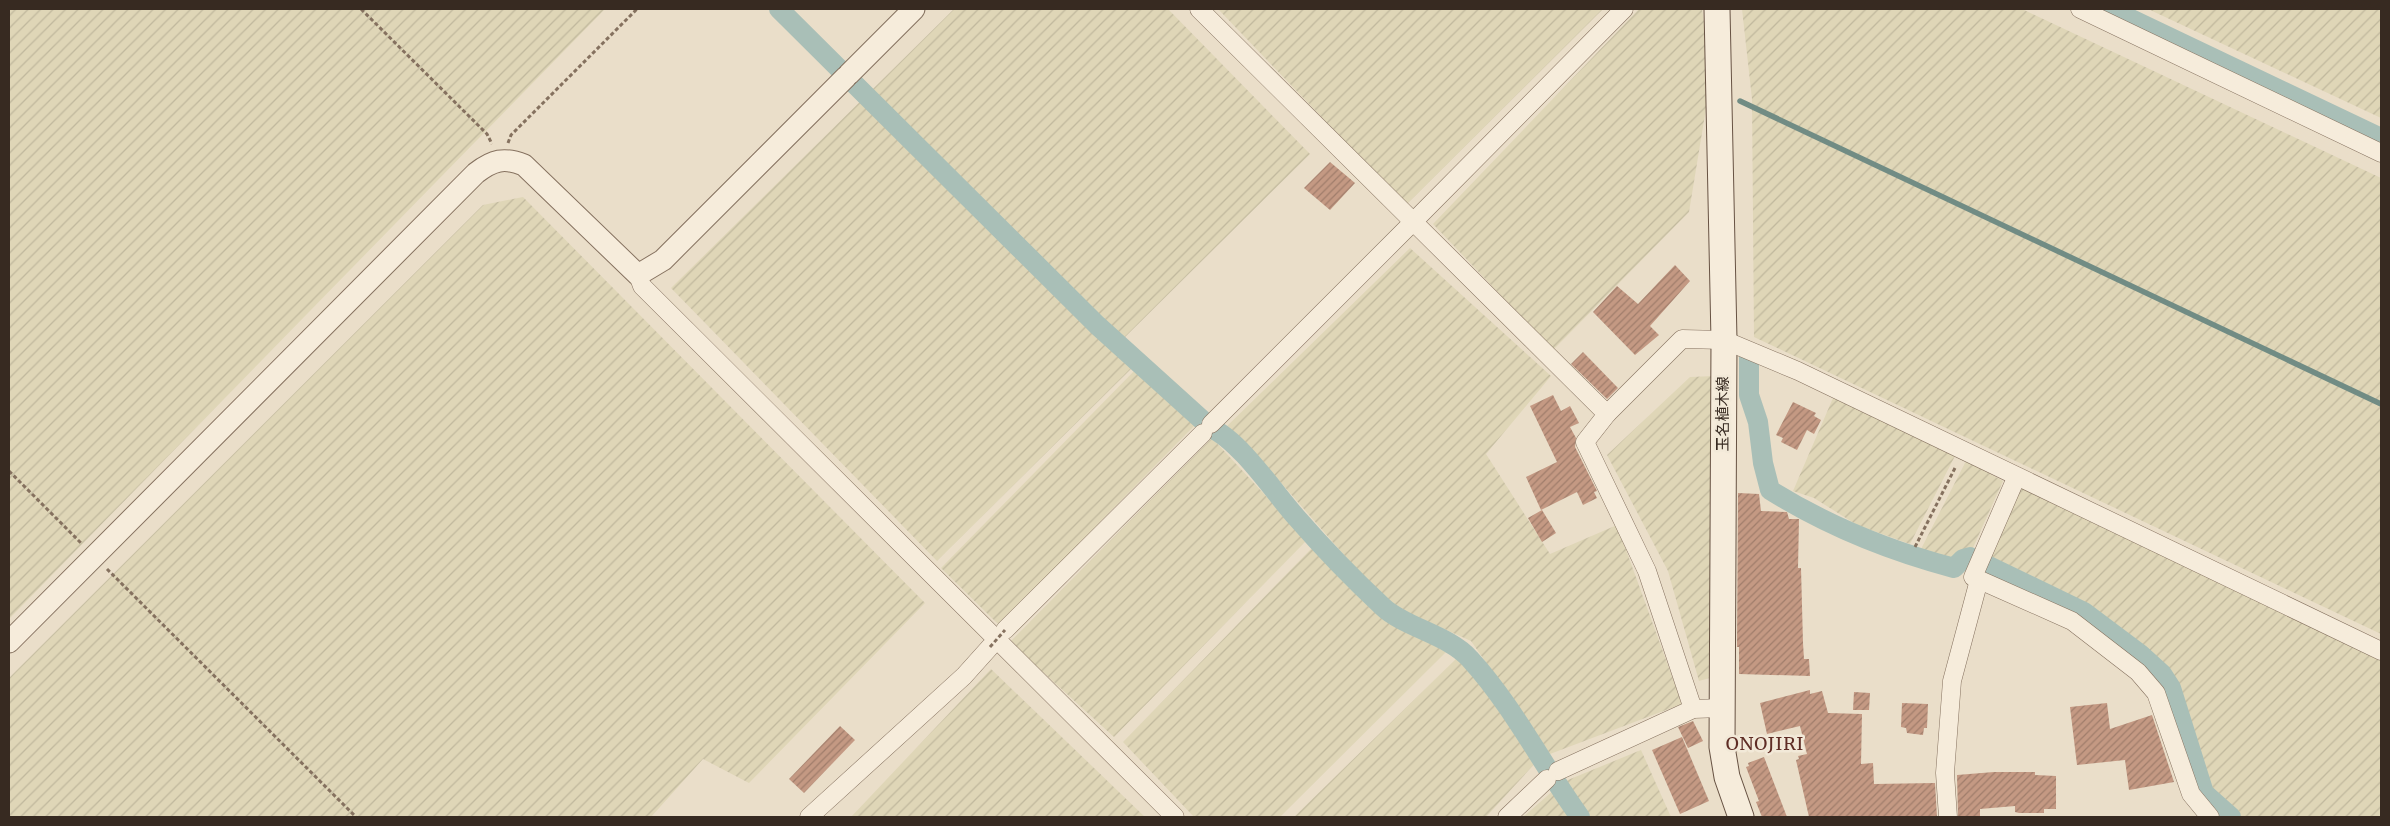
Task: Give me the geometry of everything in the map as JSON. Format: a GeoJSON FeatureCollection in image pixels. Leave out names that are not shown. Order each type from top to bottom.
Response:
{"type":"FeatureCollection","features":[{"type":"Feature","properties":{"kind":"main road","name":"玉名植木線"},"geometry":{"type":"LineString","coordinates":[[1717,9],[1724,340],[1722,747],[1727,777],[1741,817]]}},
{"type":"Feature","properties":{"kind":"street"},"geometry":{"type":"LineString","coordinates":[[638,275],[663,260],[914,9]]}},
{"type":"Feature","properties":{"kind":"street"},"geometry":{"type":"LineString","coordinates":[[1199,9],[1607,414]]}},
{"type":"Feature","properties":{"kind":"street"},"geometry":{"type":"LineString","coordinates":[[1006,630],[1624,9]]}},
{"type":"Feature","properties":{"kind":"street"},"geometry":{"type":"LineString","coordinates":[[2080,9],[2381,153]]}},
{"type":"Feature","properties":{"kind":"street"},"geometry":{"type":"LineString","coordinates":[[9,642],[476,173],[490,162],[501,160],[524,165],[638,275],[642,286],[1175,817]]}},
{"type":"Feature","properties":{"kind":"street"},"geometry":{"type":"LineString","coordinates":[[1693,709],[1647,571],[1585,442],[1607,414],[1682,339],[1724,340],[1798,371],[2016,478],[2381,651]]}},
{"type":"Feature","properties":{"kind":"street"},"geometry":{"type":"LineString","coordinates":[[2016,478],[1973,577],[2072,621],[2138,672],[2156,693],[2191,794],[2210,817]]}},
{"type":"Feature","properties":{"kind":"street"},"geometry":{"type":"LineString","coordinates":[[1948,817],[1945,773],[1952,681],[1980,580]]}},
{"type":"Feature","properties":{"kind":"street"},"geometry":{"type":"LineString","coordinates":[[810,817],[964,676],[990,646]]}},
{"type":"Feature","properties":{"kind":"street"},"geometry":{"type":"LineString","coordinates":[[1507,817],[1553,775],[1693,709],[1722,708]]}},
{"type":"Feature","properties":{"kind":"path"},"geometry":{"type":"LineString","coordinates":[[361,9],[487,134],[501,160]]}},
{"type":"Feature","properties":{"kind":"path"},"geometry":{"type":"LineString","coordinates":[[501,160],[511,135],[637,9]]}},
{"type":"Feature","properties":{"kind":"path"},"geometry":{"type":"LineString","coordinates":[[1915,547],[1963,452]]}},
{"type":"Feature","properties":{"kind":"path"},"geometry":{"type":"LineString","coordinates":[[9,471],[356,817]]}},
{"type":"Feature","properties":{"kind":"path"},"geometry":{"type":"LineString","coordinates":[[990,646],[1006,630]]}},
{"type":"Feature","properties":{"kind":"shaded area"},"geometry":{"type":"Polygon","coordinates":[[[9,9],[605,9],[9,619],[9,9]]]}},
{"type":"Feature","properties":{"kind":"shaded area"},"geometry":{"type":"Polygon","coordinates":[[[954,9],[1168,9],[1310,154],[1120,342],[1138,362],[937,561],[671,288],[954,9]]]}},
{"type":"Feature","properties":{"kind":"shaded area"},"geometry":{"type":"Polygon","coordinates":[[[1218,9],[1603,9],[1406,205],[1218,9]]]}},
{"type":"Feature","properties":{"kind":"shaded area"},"geometry":{"type":"Polygon","coordinates":[[[1639,9],[1702,9],[1712,72],[1689,212],[1553,350],[1433,224],[1639,9]]]}},
{"type":"Feature","properties":{"kind":"shaded area"},"geometry":{"type":"Polygon","coordinates":[[[1742,9],[2022,9],[2381,178],[2381,634],[1754,337],[1752,99],[1742,9]]]}},
{"type":"Feature","properties":{"kind":"shaded area"},"geometry":{"type":"Polygon","coordinates":[[[2148,9],[2381,9],[2381,118],[2148,9]]]}},
{"type":"Feature","properties":{"kind":"shaded area"},"geometry":{"type":"Polygon","coordinates":[[[523,197],[925,603],[749,783],[703,759],[651,817],[9,817],[9,678],[483,205],[523,197]]]}},
{"type":"Feature","properties":{"kind":"shaded area"},"geometry":{"type":"Polygon","coordinates":[[[1410,248],[1551,376],[1486,454],[1550,554],[1617,525],[1682,704],[1550,754],[1471,641],[1386,603],[1269,469],[1224,429],[1410,248]]]}},
{"type":"Feature","properties":{"kind":"shaded area"},"geometry":{"type":"Polygon","coordinates":[[[1138,367],[1196,424],[999,625],[941,568],[1138,367]]]}},
{"type":"Feature","properties":{"kind":"shaded area"},"geometry":{"type":"Polygon","coordinates":[[[1715,376],[1713,677],[1699,681],[1668,571],[1607,455],[1690,377],[1715,376]]]}},
{"type":"Feature","properties":{"kind":"shaded area"},"geometry":{"type":"Polygon","coordinates":[[[1833,398],[1956,454],[1910,544],[1857,525],[1814,498],[1793,491],[1833,398]]]}},
{"type":"Feature","properties":{"kind":"shaded area"},"geometry":{"type":"Polygon","coordinates":[[[1212,438],[1307,540],[1114,737],[1010,642],[1212,438]]]}},
{"type":"Feature","properties":{"kind":"shaded area"},"geometry":{"type":"Polygon","coordinates":[[[1966,461],[2003,481],[1972,550],[1961,551],[1951,560],[1921,549],[1966,461]]]}},
{"type":"Feature","properties":{"kind":"shaded area"},"geometry":{"type":"Polygon","coordinates":[[[2020,485],[2381,660],[2381,817],[2234,816],[2219,800],[2205,777],[2182,701],[2171,678],[2160,665],[2091,611],[1992,563],[1988,552],[2020,485]]]}},
{"type":"Feature","properties":{"kind":"shaded area"},"geometry":{"type":"Polygon","coordinates":[[[1312,548],[1383,617],[1446,652],[1280,817],[1194,817],[1123,742],[1312,548]]]}},
{"type":"Feature","properties":{"kind":"shaded area"},"geometry":{"type":"Polygon","coordinates":[[[1459,656],[1538,760],[1486,817],[1294,817],[1459,656]]]}},
{"type":"Feature","properties":{"kind":"shaded area"},"geometry":{"type":"Polygon","coordinates":[[[991,669],[1145,817],[851,817],[991,669]]]}},
{"type":"Feature","properties":{"kind":"shaded area"},"geometry":{"type":"Polygon","coordinates":[[[1641,750],[1671,817],[1523,817],[1563,782],[1641,750]]]}},
{"type":"Feature","properties":{"kind":"building"},"geometry":{"type":"Polygon","coordinates":[[[1330,162],[1355,183],[1330,210],[1304,188],[1330,162]]]}},
{"type":"Feature","properties":{"kind":"building"},"geometry":{"type":"Polygon","coordinates":[[[1675,265],[1690,281],[1650,326],[1659,335],[1635,355],[1593,312],[1617,286],[1638,304],[1675,265]]]}},
{"type":"Feature","properties":{"kind":"building"},"geometry":{"type":"Polygon","coordinates":[[[1583,352],[1618,388],[1607,399],[1571,364],[1583,352]]]}},
{"type":"Feature","properties":{"kind":"building"},"geometry":{"type":"Polygon","coordinates":[[[1553,395],[1561,411],[1570,406],[1579,423],[1570,427],[1576,438],[1575,447],[1597,491],[1594,492],[1597,498],[1583,505],[1577,492],[1541,510],[1526,477],[1557,462],[1530,406],[1553,395]]]}},
{"type":"Feature","properties":{"kind":"building"},"geometry":{"type":"Polygon","coordinates":[[[1793,402],[1816,413],[1814,416],[1821,420],[1814,434],[1807,430],[1797,450],[1781,442],[1783,438],[1776,435],[1793,402]]]}},
{"type":"Feature","properties":{"kind":"building"},"geometry":{"type":"Polygon","coordinates":[[[1738,493],[1759,494],[1761,511],[1787,512],[1789,519],[1799,519],[1798,568],[1801,568],[1804,659],[1809,659],[1810,676],[1739,674],[1739,647],[1737,647],[1738,493]]]}},
{"type":"Feature","properties":{"kind":"building"},"geometry":{"type":"Polygon","coordinates":[[[1542,510],[1556,533],[1542,542],[1528,518],[1542,510]]]}},
{"type":"Feature","properties":{"kind":"building"},"geometry":{"type":"Polygon","coordinates":[[[1810,690],[1810,694],[1822,691],[1828,713],[1862,714],[1861,764],[1873,763],[1874,784],[1935,783],[1937,817],[1809,817],[1796,760],[1799,759],[1798,756],[1807,754],[1800,726],[1767,734],[1760,703],[1810,690]]]}},
{"type":"Feature","properties":{"kind":"building"},"geometry":{"type":"Polygon","coordinates":[[[1854,692],[1870,693],[1869,710],[1853,710],[1854,692]]]}},
{"type":"Feature","properties":{"kind":"building"},"geometry":{"type":"Polygon","coordinates":[[[1902,703],[1928,704],[1927,728],[1924,728],[1923,735],[1907,733],[1906,728],[1901,727],[1902,703]]]}},
{"type":"Feature","properties":{"kind":"building"},"geometry":{"type":"Polygon","coordinates":[[[2107,703],[2110,729],[2152,715],[2174,782],[2129,790],[2125,760],[2077,765],[2070,707],[2107,703]]]}},
{"type":"Feature","properties":{"kind":"building"},"geometry":{"type":"Polygon","coordinates":[[[1693,721],[1703,741],[1688,748],[1678,727],[1693,721]]]}},
{"type":"Feature","properties":{"kind":"building"},"geometry":{"type":"Polygon","coordinates":[[[840,726],[855,740],[804,793],[789,779],[840,726]]]}},
{"type":"Feature","properties":{"kind":"building"},"geometry":{"type":"Polygon","coordinates":[[[1682,737],[1709,801],[1680,814],[1652,750],[1682,737]]]}},
{"type":"Feature","properties":{"kind":"building"},"geometry":{"type":"Polygon","coordinates":[[[1764,757],[1787,817],[1762,817],[1756,802],[1759,801],[1746,767],[1749,766],[1748,763],[1764,757]]]}},
{"type":"Feature","properties":{"kind":"building"},"geometry":{"type":"Polygon","coordinates":[[[1994,772],[2035,772],[2035,775],[2056,776],[2056,809],[2044,809],[2044,813],[2019,813],[2015,812],[2015,806],[1980,809],[1980,817],[1958,817],[1957,775],[1994,772]]]}},
{"type":"Feature","properties":{"kind":"waterway"},"geometry":{"type":"LineString","coordinates":[[779,9],[1097,325],[1211,428],[1245,455],[1296,517],[1349,574],[1383,607],[1402,620],[1439,637],[1470,659],[1486,677],[1514,716],[1580,817]]}},
{"type":"Feature","properties":{"kind":"waterway"},"geometry":{"type":"LineString","coordinates":[[2110,9],[2381,138]]}},
{"type":"Feature","properties":{"kind":"waterway"},"geometry":{"type":"LineString","coordinates":[[1740,101],[2381,404]]}},
{"type":"Feature","properties":{"kind":"waterway"},"geometry":{"type":"LineString","coordinates":[[1749,357],[1749,395],[1758,422],[1763,463],[1770,490],[1813,515],[1882,545],[1954,568],[1963,559],[1970,557],[2084,612],[2140,654],[2162,674],[2171,688],[2204,793],[2231,817]]}},
{"type":"Feature","properties":{"kind":"district","name":"ONOJIRI"},"geometry":{"type":"Point","coordinates":[1765,744]}}]}
